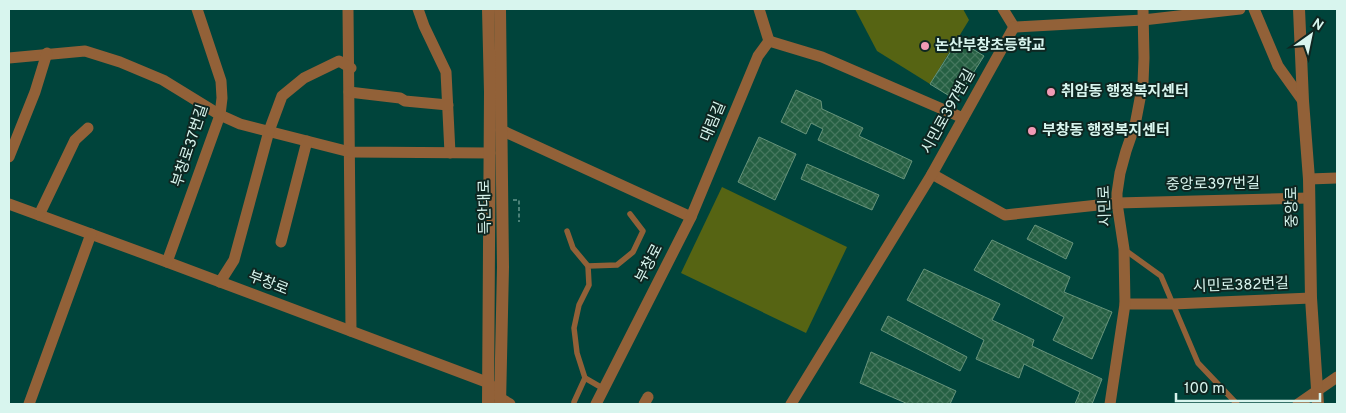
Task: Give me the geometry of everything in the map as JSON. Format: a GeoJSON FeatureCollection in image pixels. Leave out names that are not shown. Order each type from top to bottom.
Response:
{"type":"FeatureCollection","features":[{"type":"Feature","properties":{"kind":"street"},"geometry":{"type":"LineString","coordinates":[[348,9],[351,332]]}},
{"type":"Feature","properties":{"kind":"street"},"geometry":{"type":"LineString","coordinates":[[418,9],[446,72],[450,152]]}},
{"type":"Feature","properties":{"kind":"street"},"geometry":{"type":"LineString","coordinates":[[484,9],[496,91]]}},
{"type":"Feature","properties":{"kind":"street","name":"득안대로"},"geometry":{"type":"LineString","coordinates":[[488,9],[501,130],[504,402]]}},
{"type":"Feature","properties":{"kind":"street","name":"득안대로"},"geometry":{"type":"LineString","coordinates":[[488,404],[490,153],[496,91],[500,9]]}},
{"type":"Feature","properties":{"kind":"street"},"geometry":{"type":"LineString","coordinates":[[496,91],[508,9]]}},
{"type":"Feature","properties":{"kind":"street"},"geometry":{"type":"LineString","coordinates":[[759,9],[769,41],[822,58],[963,118]]}},
{"type":"Feature","properties":{"kind":"street"},"geometry":{"type":"LineString","coordinates":[[1003,9],[1014,27],[1143,14],[1240,9]]}},
{"type":"Feature","properties":{"kind":"street"},"geometry":{"type":"LineString","coordinates":[[1254,9],[1278,66],[1303,101]]}},
{"type":"Feature","properties":{"kind":"street","name":"중앙로"},"geometry":{"type":"LineString","coordinates":[[1299,9],[1309,179],[1311,298],[1317,398]]}},
{"type":"Feature","properties":{"kind":"street","name":"부창로37번길"},"geometry":{"type":"LineString","coordinates":[[167,262],[220,114],[222,98],[221,81],[200,10]]}},
{"type":"Feature","properties":{"kind":"street","name":"시민로"},"geometry":{"type":"LineString","coordinates":[[1110,404],[1124,304],[1124,248],[1117,203],[1120,174],[1135,125],[1143,83],[1143,14]]}},
{"type":"Feature","properties":{"kind":"street","name":"시민로397번길"},"geometry":{"type":"LineString","coordinates":[[791,404],[932,174],[1014,27]]}},
{"type":"Feature","properties":{"kind":"street","name":"대림길"},"geometry":{"type":"LineString","coordinates":[[691,218],[758,56],[769,41]]}},
{"type":"Feature","properties":{"kind":"street"},"geometry":{"type":"LineString","coordinates":[[9,58],[84,51],[120,62],[163,80],[240,124],[350,152],[490,153]]}},
{"type":"Feature","properties":{"kind":"street"},"geometry":{"type":"LineString","coordinates":[[9,157],[35,92],[47,53]]}},
{"type":"Feature","properties":{"kind":"street"},"geometry":{"type":"LineString","coordinates":[[220,282],[234,260],[269,132],[282,96],[304,78],[339,61],[350,67]]}},
{"type":"Feature","properties":{"kind":"street"},"geometry":{"type":"LineString","coordinates":[[349,92],[400,98],[405,101],[448,105]]}},
{"type":"Feature","properties":{"kind":"street"},"geometry":{"type":"LineString","coordinates":[[39,215],[75,140],[88,128]]}},
{"type":"Feature","properties":{"kind":"street"},"geometry":{"type":"LineString","coordinates":[[501,130],[691,218]]}},
{"type":"Feature","properties":{"kind":"street"},"geometry":{"type":"LineString","coordinates":[[281,242],[307,141]]}},
{"type":"Feature","properties":{"kind":"street","name":"중앙로397번길"},"geometry":{"type":"LineString","coordinates":[[932,174],[1005,215],[1117,203],[1309,198]]}},
{"type":"Feature","properties":{"kind":"street"},"geometry":{"type":"LineString","coordinates":[[1309,179],[1337,178]]}},
{"type":"Feature","properties":{"kind":"street","name":"부창로"},"geometry":{"type":"LineString","coordinates":[[9,204],[489,384]]}},
{"type":"Feature","properties":{"kind":"street","name":"부창로"},"geometry":{"type":"LineString","coordinates":[[596,404],[691,218]]}},
{"type":"Feature","properties":{"kind":"street"},"geometry":{"type":"LineString","coordinates":[[29,404],[91,234]]}},
{"type":"Feature","properties":{"kind":"street","name":"시민로382번길"},"geometry":{"type":"LineString","coordinates":[[1124,304],[1173,304],[1311,298]]}},
{"type":"Feature","properties":{"kind":"street"},"geometry":{"type":"LineString","coordinates":[[1298,404],[1317,398],[1337,377]]}},
{"type":"Feature","properties":{"kind":"street"},"geometry":{"type":"LineString","coordinates":[[489,384],[504,402]]}},
{"type":"Feature","properties":{"kind":"lane"},"geometry":{"type":"LineString","coordinates":[[588,266],[616,265],[633,252],[643,232],[630,214]]}},
{"type":"Feature","properties":{"kind":"lane"},"geometry":{"type":"LineString","coordinates":[[567,231],[573,248],[588,266],[589,285],[579,305],[574,328],[577,354],[585,378],[604,389]]}},
{"type":"Feature","properties":{"kind":"lane","name":"시민로382번길"},"geometry":{"type":"LineString","coordinates":[[1124,248],[1161,276],[1198,363],[1236,404]]}},
{"type":"Feature","properties":{"kind":"lane"},"geometry":{"type":"LineString","coordinates":[[574,402],[585,378]]}},
{"type":"Feature","properties":{"kind":"path"},"geometry":{"type":"LineString","coordinates":[[519,200],[520,222]]}},
{"type":"Feature","properties":{"kind":"green space"},"geometry":{"type":"Polygon","coordinates":[[[855,9],[963,9],[969,20],[930,84],[877,51],[855,9]]]}},
{"type":"Feature","properties":{"kind":"green space"},"geometry":{"type":"Polygon","coordinates":[[[722,187],[847,247],[806,333],[681,273],[722,187]]]}},
{"type":"Feature","properties":{"kind":"building"},"geometry":{"type":"Polygon","coordinates":[[[958,40],[984,56],[956,100],[930,84],[958,40]]]}},
{"type":"Feature","properties":{"kind":"building"},"geometry":{"type":"Polygon","coordinates":[[[796,90],[821,101],[822,109],[863,128],[859,136],[912,161],[904,179],[818,140],[823,129],[811,123],[806,134],[781,122],[796,90]]]}},
{"type":"Feature","properties":{"kind":"building"},"geometry":{"type":"Polygon","coordinates":[[[759,137],[796,154],[775,200],[738,182],[759,137]]]}},
{"type":"Feature","properties":{"kind":"building"},"geometry":{"type":"Polygon","coordinates":[[[807,164],[879,195],[872,210],[801,179],[807,164]]]}},
{"type":"Feature","properties":{"kind":"building"},"geometry":{"type":"Polygon","coordinates":[[[1035,225],[1073,243],[1066,259],[1027,239],[1035,225]]]}},
{"type":"Feature","properties":{"kind":"building"},"geometry":{"type":"Polygon","coordinates":[[[992,240],[1070,277],[1064,292],[1112,312],[1092,359],[1053,340],[1064,317],[974,270],[992,240]]]}},
{"type":"Feature","properties":{"kind":"building"},"geometry":{"type":"Polygon","coordinates":[[[924,269],[1000,304],[992,320],[1034,340],[1032,346],[1102,379],[1092,404],[1075,404],[1080,392],[1024,364],[1019,378],[976,359],[984,340],[907,300],[924,269]]]}},
{"type":"Feature","properties":{"kind":"building"},"geometry":{"type":"Polygon","coordinates":[[[888,316],[967,357],[960,371],[881,330],[888,316]]]}},
{"type":"Feature","properties":{"kind":"building"},"geometry":{"type":"Polygon","coordinates":[[[871,352],[956,391],[950,404],[908,404],[860,383],[871,352]]]}},
{"type":"Feature","properties":{"kind":"place","name":"논산부창초등학교"},"geometry":{"type":"Point","coordinates":[925,46]}},
{"type":"Feature","properties":{"kind":"place","name":"취암동 행정복지센터"},"geometry":{"type":"Point","coordinates":[1051,92]}},
{"type":"Feature","properties":{"kind":"place","name":"부창동 행정복지센터"},"geometry":{"type":"Point","coordinates":[1032,131]}}]}
